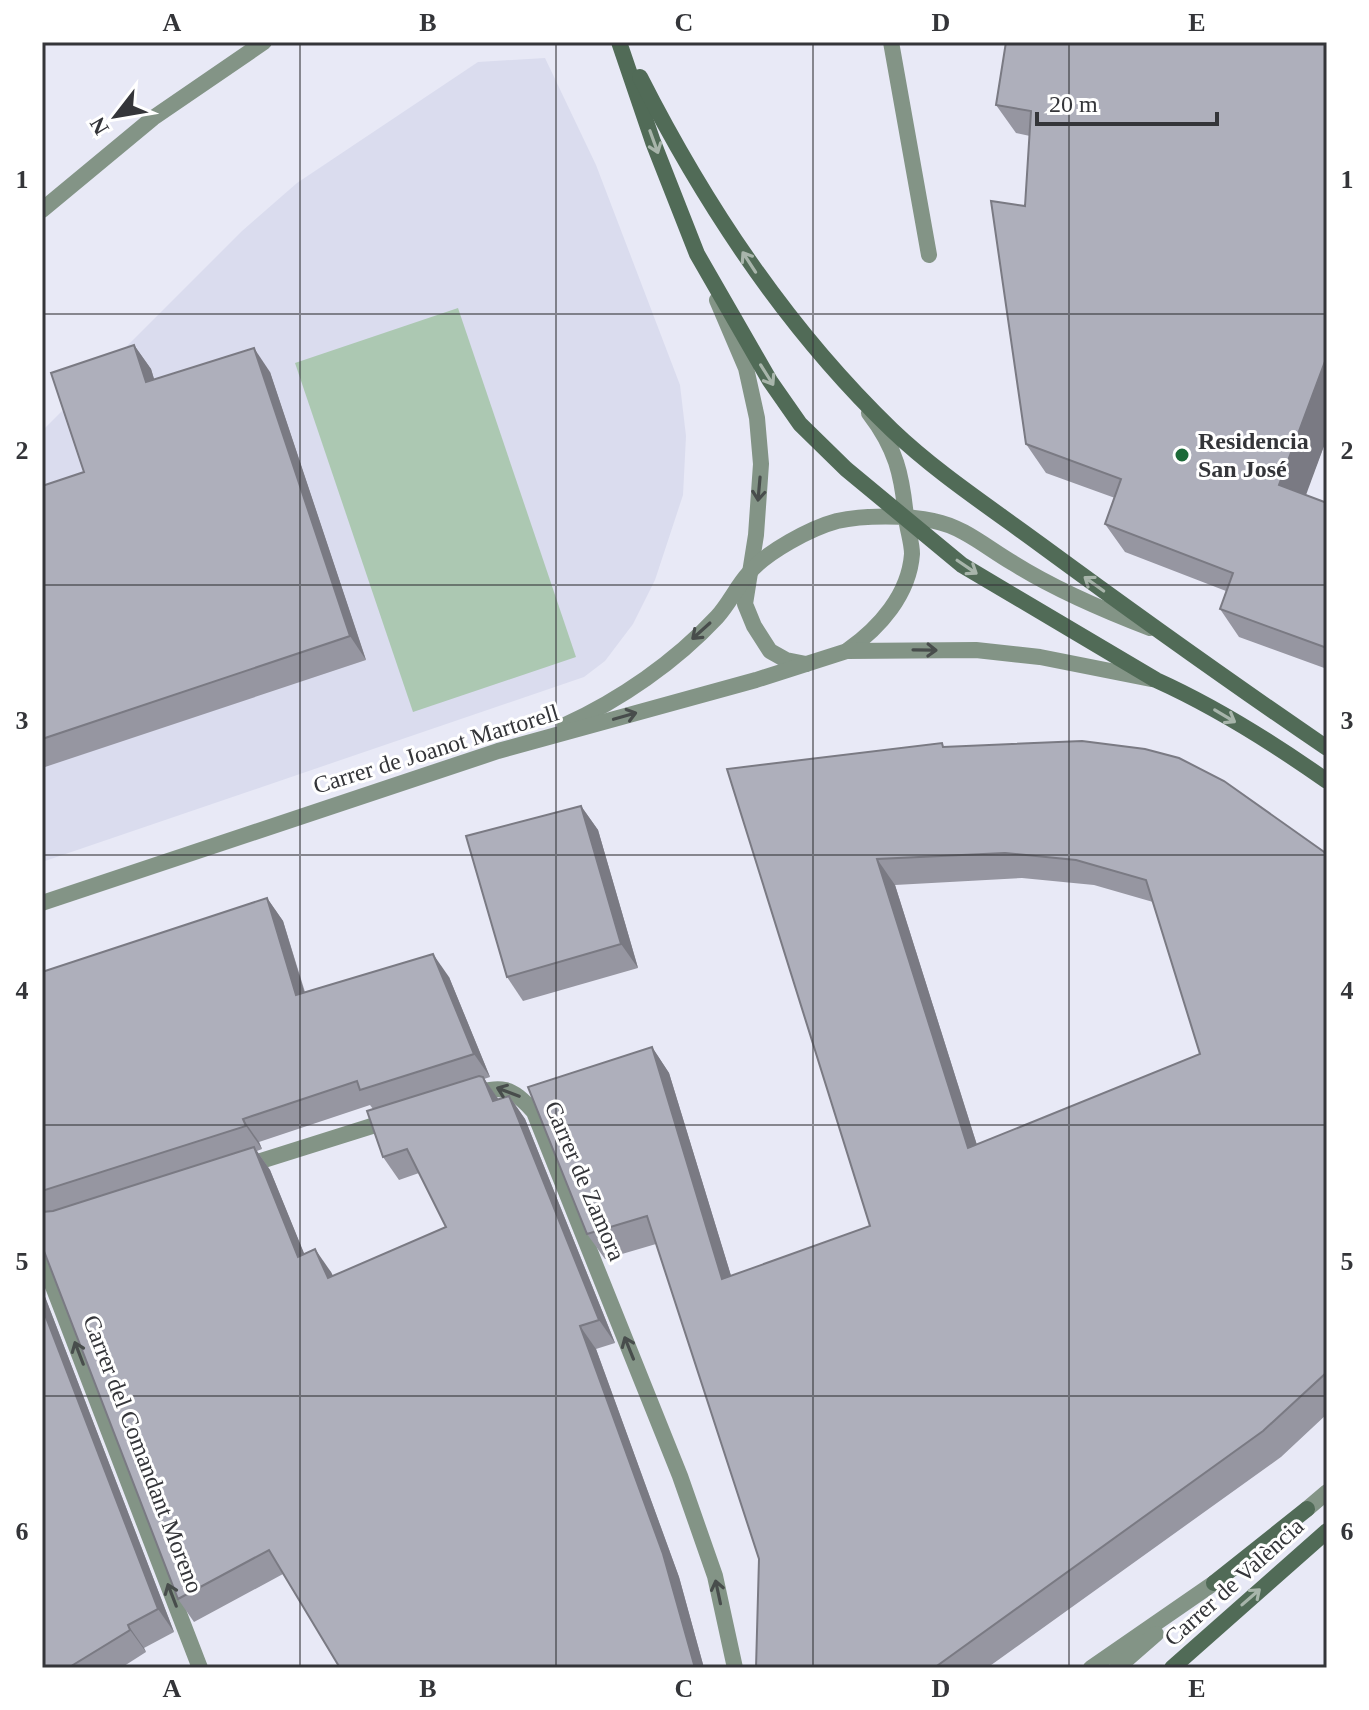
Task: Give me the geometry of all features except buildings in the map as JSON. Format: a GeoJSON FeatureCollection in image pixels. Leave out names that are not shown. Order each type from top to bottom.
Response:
{"type":"FeatureCollection","features":[{"type":"Feature","properties":{"kind":"street"},"geometry":{"type":"LineString","coordinates":[[42,210],[153,118],[264,42]]}},
{"type":"Feature","properties":{"kind":"street"},"geometry":{"type":"LineString","coordinates":[[620,42],[653,142],[746,368],[757,418],[761,464],[756,535],[745,604],[770,651],[786,660],[806,664]]}},
{"type":"Feature","properties":{"kind":"street"},"geometry":{"type":"LineString","coordinates":[[620,42],[665,126],[761,281],[807,339],[894,433],[934,466],[1198,660],[1327,748]]}},
{"type":"Feature","properties":{"kind":"street"},"geometry":{"type":"LineString","coordinates":[[891,42],[929,255]]}},
{"type":"Feature","properties":{"kind":"street"},"geometry":{"type":"LineString","coordinates":[[697,254],[770,381],[800,424],[846,469],[962,565],[1156,680]]}},
{"type":"Feature","properties":{"kind":"street","name":"Carrer de Joanot Martorell"},"geometry":{"type":"LineString","coordinates":[[847,651],[870,635],[888,615],[904,584],[912,554],[905,492],[897,459],[878,425],[850,388]]}},
{"type":"Feature","properties":{"kind":"street"},"geometry":{"type":"LineString","coordinates":[[523,744],[617,699],[718,615],[750,571],[767,557],[807,533],[837,521],[872,518],[933,521],[966,532],[1059,589],[1157,630]]}},
{"type":"Feature","properties":{"kind":"street","name":"Carrer de Joanot Martorell"},"geometry":{"type":"LineString","coordinates":[[42,903],[523,744],[847,651],[976,650],[1040,657],[1156,680],[1187,694],[1274,745],[1327,781]]}},
{"type":"Feature","properties":{"kind":"street","name":"Carrer de Zamora"},"geometry":{"type":"LineString","coordinates":[[450,1101],[495,1087],[519,1095],[534,1112],[680,1476],[715,1576],[735,1668]]}},
{"type":"Feature","properties":{"kind":"street"},"geometry":{"type":"LineString","coordinates":[[228,1172],[406,1115]]}},
{"type":"Feature","properties":{"kind":"street","name":"Carrer del Comandant Moreno"},"geometry":{"type":"LineString","coordinates":[[42,1258],[200,1668]]}},
{"type":"Feature","properties":{"kind":"street","name":"Carrer de València"},"geometry":{"type":"LineString","coordinates":[[1117,1668],[1214,1583],[1327,1492]]}},
{"type":"Feature","properties":{"kind":"street","name":"Carrer de València"},"geometry":{"type":"LineString","coordinates":[[1172,1668],[1327,1531]]}},
{"type":"Feature","properties":{"kind":"street","name":"Carrer de València"},"geometry":{"type":"LineString","coordinates":[[1091,1668],[1214,1583]]}},
{"type":"Feature","properties":{"kind":"shaded area"},"geometry":{"type":"Polygon","coordinates":[[[545,58],[596,165],[680,385],[686,436],[683,495],[655,580],[633,624],[605,661],[584,677],[42,862],[42,431],[242,231],[297,183],[478,62],[545,58]]]}},
{"type":"Feature","properties":{"kind":"green space"},"geometry":{"type":"Polygon","coordinates":[[[458,308],[576,657],[413,712],[295,363],[458,308]]]}},
{"type":"Feature","properties":{"kind":"place","name":"Residencia San José"},"geometry":{"type":"Point","coordinates":[1182,455]}}]}
